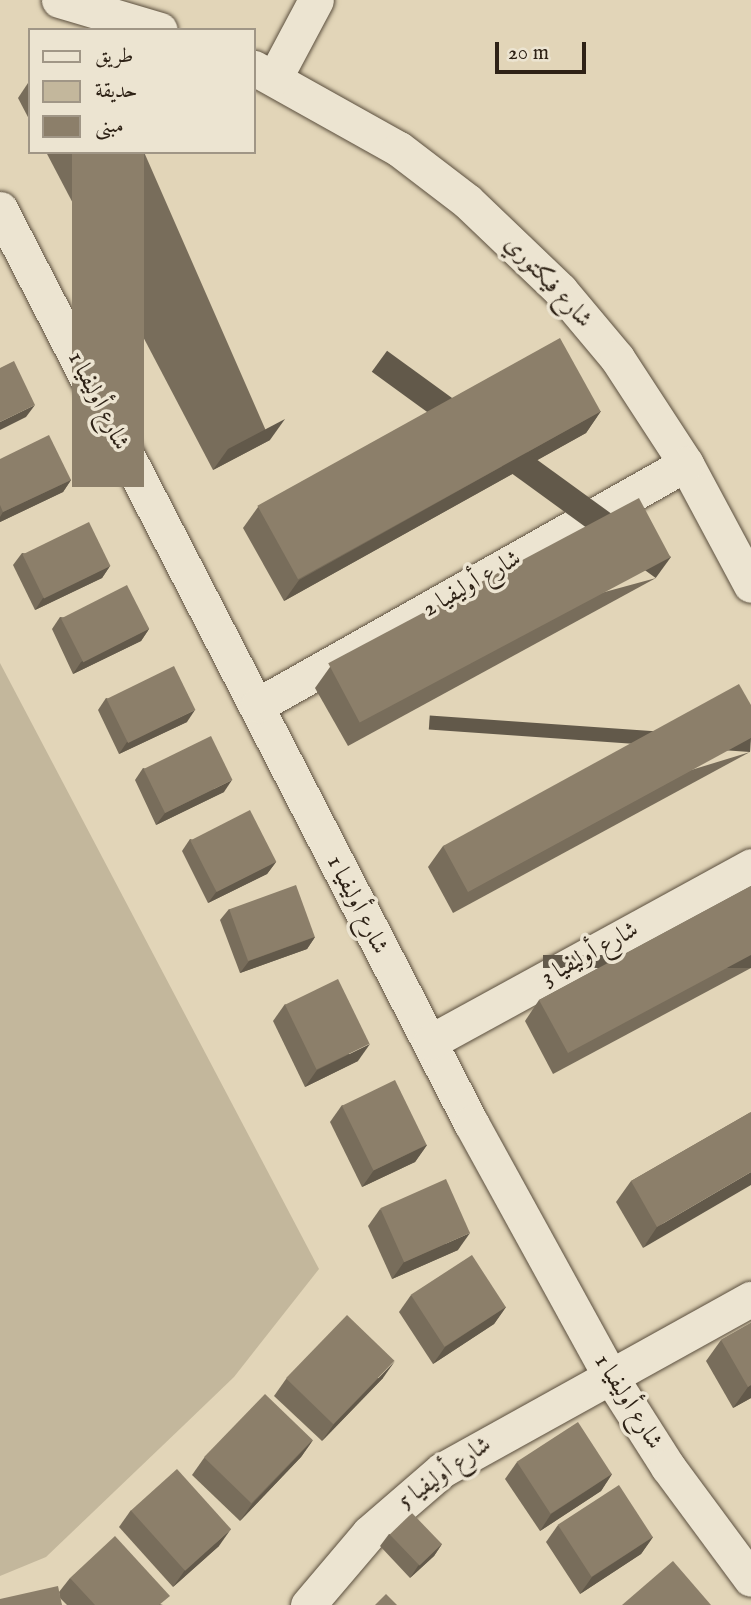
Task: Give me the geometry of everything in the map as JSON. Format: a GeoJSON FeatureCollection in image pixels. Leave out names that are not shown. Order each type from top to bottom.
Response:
{"type":"FeatureCollection","features":[{"type":"Feature","properties":{"kind":"street"},"geometry":{"type":"LineString","coordinates":[[59,0],[153,28]]}},
{"type":"Feature","properties":{"kind":"street"},"geometry":{"type":"LineString","coordinates":[[262,71],[296,0]]}},
{"type":"Feature","properties":{"kind":"street"},"geometry":{"type":"LineString","coordinates":[[262,71],[316,0]]}},
{"type":"Feature","properties":{"kind":"street","name":"شارع فيكتوري"},"geometry":{"type":"LineString","coordinates":[[262,71],[399,149],[516,244],[617,358],[687,464],[751,585]]}},
{"type":"Feature","properties":{"kind":"street","name":"شارع أوليفيا 1"},"geometry":{"type":"LineString","coordinates":[[0,209],[258,705],[347,888],[610,1376],[668,1467],[751,1579]]}},
{"type":"Feature","properties":{"kind":"street","name":"شارع أوليفيا 2"},"geometry":{"type":"LineString","coordinates":[[258,705],[687,464]]}},
{"type":"Feature","properties":{"kind":"street","name":"شارع أوليفيا 3"},"geometry":{"type":"LineString","coordinates":[[430,1042],[751,866]]}},
{"type":"Feature","properties":{"kind":"street","name":"شارع أوليفيا 5"},"geometry":{"type":"LineString","coordinates":[[308,1605],[361,1542],[417,1489],[492,1439],[751,1298]]}},
{"type":"Feature","properties":{"kind":"green space"},"geometry":{"type":"Polygon","coordinates":[[[0,663],[319,1269],[234,1377],[46,1557],[0,1576],[0,663]]]}},
{"type":"Feature","properties":{"kind":"building"},"geometry":{"type":"Polygon","coordinates":[[[72,154],[144,154],[144,487],[72,487],[72,154]]]}},
{"type":"Feature","properties":{"kind":"building"},"geometry":{"type":"Polygon","coordinates":[[[560,338],[601,411],[298,579],[257,506],[560,338]]]}},
{"type":"Feature","properties":{"kind":"building"},"geometry":{"type":"Polygon","coordinates":[[[14,361],[35,405],[0,422],[0,368],[14,361]]]}},
{"type":"Feature","properties":{"kind":"building"},"geometry":{"type":"Polygon","coordinates":[[[49,435],[71,480],[3,512],[0,505],[0,459],[49,435]]]}},
{"type":"Feature","properties":{"kind":"building"},"geometry":{"type":"Polygon","coordinates":[[[639,498],[670,557],[360,722],[328,663],[639,498]]]}},
{"type":"Feature","properties":{"kind":"building"},"geometry":{"type":"Polygon","coordinates":[[[89,522],[110,566],[44,598],[22,554],[89,522]]]}},
{"type":"Feature","properties":{"kind":"building"},"geometry":{"type":"Polygon","coordinates":[[[127,585],[149,629],[83,662],[61,619],[127,585]]]}},
{"type":"Feature","properties":{"kind":"building"},"geometry":{"type":"Polygon","coordinates":[[[174,666],[195,710],[128,743],[107,699],[174,666]]]}},
{"type":"Feature","properties":{"kind":"building"},"geometry":{"type":"Polygon","coordinates":[[[739,684],[751,705],[751,738],[468,892],[443,846],[739,684]]]}},
{"type":"Feature","properties":{"kind":"building"},"geometry":{"type":"Polygon","coordinates":[[[211,736],[232,780],[165,813],[144,769],[211,736]]]}},
{"type":"Feature","properties":{"kind":"building"},"geometry":{"type":"Polygon","coordinates":[[[250,810],[276,862],[217,892],[190,840],[250,810]]]}},
{"type":"Feature","properties":{"kind":"building"},"geometry":{"type":"Polygon","coordinates":[[[296,885],[315,937],[248,961],[229,909],[296,885]]]}},
{"type":"Feature","properties":{"kind":"building"},"geometry":{"type":"Polygon","coordinates":[[[751,886],[751,955],[568,1053],[539,1000],[751,886]]]}},
{"type":"Feature","properties":{"kind":"building"},"geometry":{"type":"Polygon","coordinates":[[[338,979],[370,1044],[317,1070],[285,1005],[338,979]]]}},
{"type":"Feature","properties":{"kind":"building"},"geometry":{"type":"Polygon","coordinates":[[[395,1080],[427,1145],[374,1171],[342,1106],[395,1080]]]}},
{"type":"Feature","properties":{"kind":"building"},"geometry":{"type":"Polygon","coordinates":[[[751,1112],[751,1172],[657,1227],[631,1181],[751,1112]]]}},
{"type":"Feature","properties":{"kind":"building"},"geometry":{"type":"Polygon","coordinates":[[[446,1179],[470,1233],[404,1262],[380,1208],[446,1179]]]}},
{"type":"Feature","properties":{"kind":"building"},"geometry":{"type":"Polygon","coordinates":[[[472,1255],[506,1307],[445,1347],[411,1295],[472,1255]]]}},
{"type":"Feature","properties":{"kind":"building"},"geometry":{"type":"Polygon","coordinates":[[[347,1315],[394,1361],[333,1424],[286,1378],[347,1315]]]}},
{"type":"Feature","properties":{"kind":"building"},"geometry":{"type":"Polygon","coordinates":[[[751,1323],[751,1385],[748,1387],[721,1340],[751,1323]]]}},
{"type":"Feature","properties":{"kind":"building"},"geometry":{"type":"Polygon","coordinates":[[[265,1394],[312,1440],[251,1503],[204,1457],[265,1394]]]}},
{"type":"Feature","properties":{"kind":"building"},"geometry":{"type":"Polygon","coordinates":[[[578,1422],[612,1474],[551,1514],[517,1462],[578,1422]]]}},
{"type":"Feature","properties":{"kind":"building"},"geometry":{"type":"Polygon","coordinates":[[[177,1469],[231,1529],[185,1571],[131,1510],[177,1469]]]}},
{"type":"Feature","properties":{"kind":"building"},"geometry":{"type":"Polygon","coordinates":[[[619,1485],[653,1537],[592,1577],[558,1525],[619,1485]]]}},
{"type":"Feature","properties":{"kind":"building"},"geometry":{"type":"Polygon","coordinates":[[[412,1513],[442,1544],[420,1565],[390,1535],[412,1513]]]}},
{"type":"Feature","properties":{"kind":"building"},"geometry":{"type":"Polygon","coordinates":[[[115,1536],[170,1596],[159,1605],[95,1605],[70,1578],[115,1536]]]}},
{"type":"Feature","properties":{"kind":"building"},"geometry":{"type":"Polygon","coordinates":[[[673,1561],[711,1605],[622,1605],[673,1561]]]}},
{"type":"Feature","properties":{"kind":"building"},"geometry":{"type":"Polygon","coordinates":[[[58,1586],[62,1605],[0,1605],[0,1599],[58,1586]]]}},
{"type":"Feature","properties":{"kind":"building"},"geometry":{"type":"Polygon","coordinates":[[[386,1594],[397,1605],[375,1605],[386,1594]]]}}]}
